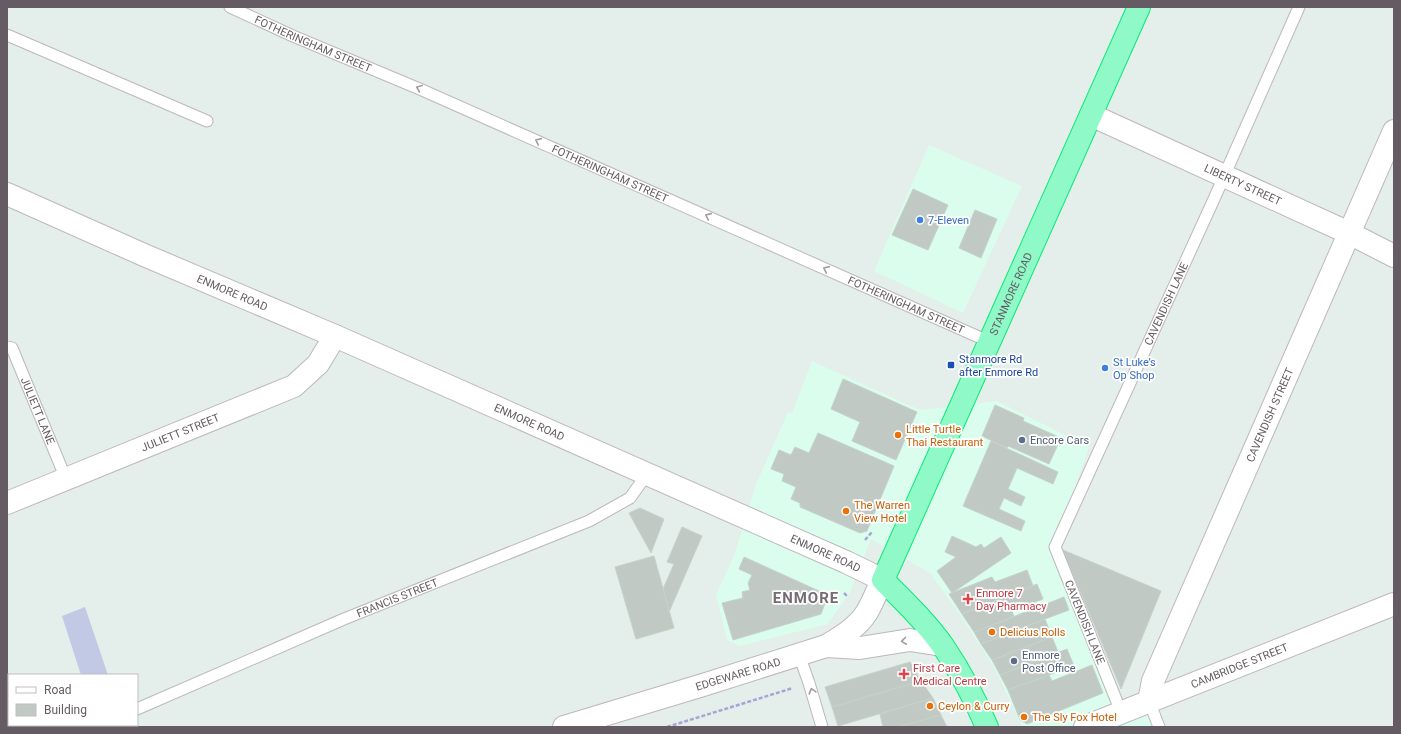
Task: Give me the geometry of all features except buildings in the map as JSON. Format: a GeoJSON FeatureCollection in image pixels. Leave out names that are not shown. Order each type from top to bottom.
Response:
{"type":"FeatureCollection","features":[{"type":"Feature","properties":{"kind":"highway","name":"STANMORE ROAD"},"geometry":{"type":"LineString","coordinates":[[882,580],[1139,7]]}},
{"type":"Feature","properties":{"kind":"highway","name":"ENMORE ROAD"},"geometry":{"type":"LineString","coordinates":[[882,580],[911,607],[942,645],[979,708],[987,727]]}},
{"type":"Feature","properties":{"kind":"main road","name":"LIBERTY STREET"},"geometry":{"type":"LineString","coordinates":[[1091,115],[1349,233],[1394,256]]}},
{"type":"Feature","properties":{"kind":"main road","name":"CAVENDISH STREET"},"geometry":{"type":"LineString","coordinates":[[1149,701],[1153,681],[1394,131]]}},
{"type":"Feature","properties":{"kind":"main road","name":"ENMORE ROAD"},"geometry":{"type":"LineString","coordinates":[[7,194],[144,255],[335,336],[852,564],[882,580]]}},
{"type":"Feature","properties":{"kind":"main road","name":"JULIETT STREET"},"geometry":{"type":"LineString","coordinates":[[7,503],[294,386],[318,364],[335,336]]}},
{"type":"Feature","properties":{"kind":"main road","name":"EDGEWARE ROAD"},"geometry":{"type":"LineString","coordinates":[[564,727],[826,646],[843,636],[867,612],[882,580]]}},
{"type":"Feature","properties":{"kind":"main road","name":"CAMBRIDGE STREET"},"geometry":{"type":"LineString","coordinates":[[1085,727],[1394,604]]}},
{"type":"Feature","properties":{"kind":"main road"},"geometry":{"type":"LineString","coordinates":[[826,646],[860,648],[910,640],[942,645]]}},
{"type":"Feature","properties":{"kind":"lane","name":"FOTHERINGHAM STREET"},"geometry":{"type":"LineString","coordinates":[[230,7],[293,36],[422,90],[990,342]]}},
{"type":"Feature","properties":{"kind":"lane","name":"CAVENDISH LANE"},"geometry":{"type":"LineString","coordinates":[[1121,712],[1055,547],[1224,176],[1299,7]]}},
{"type":"Feature","properties":{"kind":"lane"},"geometry":{"type":"LineString","coordinates":[[7,35],[207,121]]}},
{"type":"Feature","properties":{"kind":"lane","name":"JULIETT LANE"},"geometry":{"type":"LineString","coordinates":[[7,348],[12,348],[66,479]]}},
{"type":"Feature","properties":{"kind":"lane","name":"FRANCIS STREET"},"geometry":{"type":"LineString","coordinates":[[138,709],[344,619],[589,521],[630,498],[646,474]]}},
{"type":"Feature","properties":{"kind":"lane"},"geometry":{"type":"LineString","coordinates":[[799,655],[822,727]]}},
{"type":"Feature","properties":{"kind":"lane"},"geometry":{"type":"LineString","coordinates":[[1149,701],[1159,727]]}},
{"type":"Feature","properties":{"kind":"path"},"geometry":{"type":"LineString","coordinates":[[865,540],[872,532]]}},
{"type":"Feature","properties":{"kind":"path"},"geometry":{"type":"LineString","coordinates":[[844,593],[847,596]]}},
{"type":"Feature","properties":{"kind":"path"},"geometry":{"type":"LineString","coordinates":[[667,727],[800,685]]}},
{"type":"Feature","properties":{"kind":"shaded area","name":"7-Eleven"},"geometry":{"type":"Polygon","coordinates":[[[929,145],[1022,186],[963,313],[874,271],[929,145]]]}},
{"type":"Feature","properties":{"kind":"shaded area"},"geometry":{"type":"Polygon","coordinates":[[[812,361],[920,410],[997,401],[1089,447],[1055,547],[1121,712],[1149,701],[1159,727],[1022,727],[989,659],[930,573],[871,539],[850,592],[828,624],[740,646],[727,640],[716,595],[735,553],[756,484],[788,412],[792,413],[812,361]]]}},
{"type":"Feature","properties":{"kind":"shaded area"},"geometry":{"type":"Polygon","coordinates":[[[85,607],[108,674],[81,674],[62,616],[85,607]]]}},
{"type":"Feature","properties":{"kind":"place","name":"7-Eleven"},"geometry":{"type":"Point","coordinates":[920,220]}},
{"type":"Feature","properties":{"kind":"place","name":"Stanmore Rd after Enmore Rd"},"geometry":{"type":"Point","coordinates":[951,365]}},
{"type":"Feature","properties":{"kind":"place","name":"St Luke’s Op Shop"},"geometry":{"type":"Point","coordinates":[1105,368]}},
{"type":"Feature","properties":{"kind":"place","name":"Little Turtle Thai Restaurant"},"geometry":{"type":"Point","coordinates":[898,435]}},
{"type":"Feature","properties":{"kind":"place","name":"Encore Cars"},"geometry":{"type":"Point","coordinates":[1022,440]}},
{"type":"Feature","properties":{"kind":"place","name":"The Warren View Hotel"},"geometry":{"type":"Point","coordinates":[846,511]}},
{"type":"Feature","properties":{"kind":"place","name":"Enmore 7 Day Pharmacy"},"geometry":{"type":"Point","coordinates":[968,599]}},
{"type":"Feature","properties":{"kind":"place","name":"Delicius Rolls"},"geometry":{"type":"Point","coordinates":[992,632]}},
{"type":"Feature","properties":{"kind":"place","name":"Enmore Post Office"},"geometry":{"type":"Point","coordinates":[1014,661]}},
{"type":"Feature","properties":{"kind":"place","name":"First Care Medical Centre"},"geometry":{"type":"Point","coordinates":[904,674]}},
{"type":"Feature","properties":{"kind":"place","name":"Ceylon & Curry"},"geometry":{"type":"Point","coordinates":[930,706]}},
{"type":"Feature","properties":{"kind":"place","name":"The Sly Fox Hotel"},"geometry":{"type":"Point","coordinates":[1024,717]}},
{"type":"Feature","properties":{"kind":"district","name":"ENMORE"},"geometry":{"type":"Point","coordinates":[806,598]}}]}
